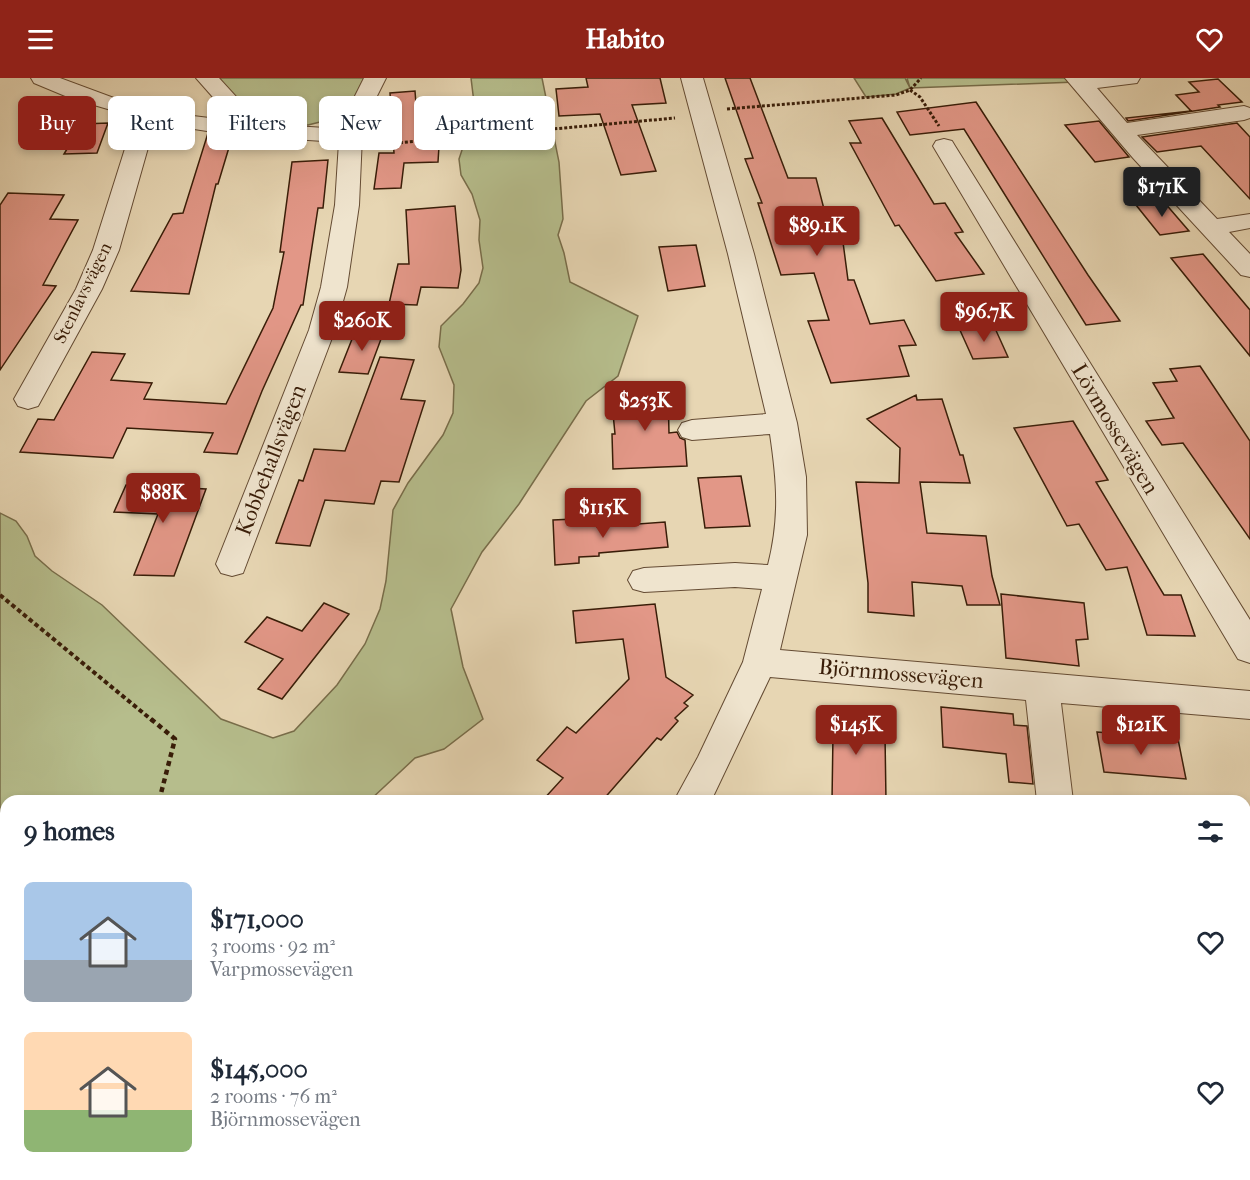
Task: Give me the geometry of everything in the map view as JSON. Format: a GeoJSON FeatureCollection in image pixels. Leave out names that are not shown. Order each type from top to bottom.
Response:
{"type":"FeatureCollection","features":[{"type":"Feature","properties":{"kind":"street"},"geometry":{"type":"LineString","coordinates":[[42,78],[108,102]]}},
{"type":"Feature","properties":{"kind":"street"},"geometry":{"type":"LineString","coordinates":[[207,78],[223,96]]}},
{"type":"Feature","properties":{"kind":"street","name":"Kobbehallsvägen"},"geometry":{"type":"LineString","coordinates":[[366,96],[375,78]]}},
{"type":"Feature","properties":{"kind":"street"},"geometry":{"type":"LineString","coordinates":[[692,78],[741,254],[783,423],[791,477],[792,507],[791,535],[760,662],[711,768],[695,795]]}},
{"type":"Feature","properties":{"kind":"street"},"geometry":{"type":"LineString","coordinates":[[1079,81],[1129,78]]}},
{"type":"Feature","properties":{"kind":"street"},"geometry":{"type":"LineString","coordinates":[[1079,81],[1250,269]]}},
{"type":"Feature","properties":{"kind":"street"},"geometry":{"type":"LineString","coordinates":[[1122,130],[1244,113]]}},
{"type":"Feature","properties":{"kind":"street","name":"Lövmossevägen"},"geometry":{"type":"LineString","coordinates":[[944,146],[1250,649]]}},
{"type":"Feature","properties":{"kind":"street","name":"Stenlavsvägen"},"geometry":{"type":"LineString","coordinates":[[28,399],[89,289],[106,250],[136,150]]}},
{"type":"Feature","properties":{"kind":"street","name":"Kobbehallsvägen"},"geometry":{"type":"LineString","coordinates":[[232,564],[322,330],[334,287],[347,205],[350,150]]}},
{"type":"Feature","properties":{"kind":"street"},"geometry":{"type":"LineString","coordinates":[[1212,226],[1250,221]]}},
{"type":"Feature","properties":{"kind":"street"},"geometry":{"type":"LineString","coordinates":[[692,430],[783,423]]}},
{"type":"Feature","properties":{"kind":"street"},"geometry":{"type":"LineString","coordinates":[[645,580],[735,575],[782,578]]}},
{"type":"Feature","properties":{"kind":"street","name":"Björnmossevägen"},"geometry":{"type":"LineString","coordinates":[[760,662],[1250,705]]}},
{"type":"Feature","properties":{"kind":"street"},"geometry":{"type":"LineString","coordinates":[[1042,687],[1054,795]]}},
{"type":"Feature","properties":{"kind":"path"},"geometry":{"type":"LineString","coordinates":[[402,138],[609,125],[680,117],[701,112],[896,95],[910,90],[921,78]]}},
{"type":"Feature","properties":{"kind":"path"},"geometry":{"type":"LineString","coordinates":[[910,90],[920,97],[950,142],[944,146]]}},
{"type":"Feature","properties":{"kind":"path"},"geometry":{"type":"LineString","coordinates":[[0,595],[174,739],[160,795]]}},
{"type":"Feature","properties":{"kind":"green space"},"geometry":{"type":"Polygon","coordinates":[[[216,78],[367,78],[359,96],[319,96],[319,122],[308,125],[307,96],[232,96],[216,78]]]}},
{"type":"Feature","properties":{"kind":"green space"},"geometry":{"type":"Polygon","coordinates":[[[471,78],[542,78],[546,96],[473,96],[471,78]]]}},
{"type":"Feature","properties":{"kind":"green space"},"geometry":{"type":"Polygon","coordinates":[[[854,78],[905,78],[910,88],[896,94],[866,97],[854,78]]]}},
{"type":"Feature","properties":{"kind":"green space"},"geometry":{"type":"Polygon","coordinates":[[[907,78],[1073,78],[1076,82],[910,88],[907,78]]]}},
{"type":"Feature","properties":{"kind":"green space"},"geometry":{"type":"Polygon","coordinates":[[[555,142],[559,162],[563,219],[558,235],[570,282],[638,316],[618,376],[586,401],[519,504],[482,552],[451,609],[463,667],[483,719],[444,749],[415,758],[375,795],[0,795],[0,513],[16,521],[27,536],[35,556],[52,571],[102,605],[221,719],[273,738],[294,731],[337,685],[365,644],[380,609],[386,581],[393,510],[408,483],[443,435],[453,413],[454,385],[439,347],[441,326],[463,304],[479,283],[483,268],[479,240],[480,220],[472,194],[461,175],[459,159],[462,150],[555,150],[555,142]]]}},
{"type":"Feature","properties":{"kind":"building"},"geometry":{"type":"Polygon","coordinates":[[[586,78],[660,78],[666,103],[632,105],[656,171],[621,175],[600,114],[559,116],[556,89],[588,87],[586,78]]]}},
{"type":"Feature","properties":{"kind":"building"},"geometry":{"type":"Polygon","coordinates":[[[725,78],[750,78],[788,178],[816,178],[825,213],[839,212],[848,280],[854,280],[870,324],[904,320],[916,345],[899,346],[909,376],[831,383],[808,321],[829,320],[814,273],[781,275],[758,203],[762,203],[745,159],[753,158],[725,78]]]}},
{"type":"Feature","properties":{"kind":"building"},"geometry":{"type":"Polygon","coordinates":[[[1218,79],[1242,102],[1218,105],[1220,107],[1128,121],[1126,118],[1191,111],[1176,95],[1199,92],[1189,82],[1218,79]]]}},
{"type":"Feature","properties":{"kind":"building"},"geometry":{"type":"Polygon","coordinates":[[[415,91],[414,150],[439,150],[438,162],[404,163],[401,188],[374,189],[379,153],[394,153],[394,150],[402,150],[402,96],[390,96],[390,93],[415,91]]]}},
{"type":"Feature","properties":{"kind":"building"},"geometry":{"type":"Polygon","coordinates":[[[976,102],[1120,321],[1086,325],[964,129],[910,135],[897,112],[976,102]]]}},
{"type":"Feature","properties":{"kind":"building"},"geometry":{"type":"Polygon","coordinates":[[[882,118],[934,204],[945,203],[963,232],[955,233],[984,274],[936,281],[899,225],[895,226],[850,143],[861,143],[849,121],[882,118]]]}},
{"type":"Feature","properties":{"kind":"building"},"geometry":{"type":"Polygon","coordinates":[[[1099,121],[1129,157],[1095,162],[1065,125],[1099,121]]]}},
{"type":"Feature","properties":{"kind":"building"},"geometry":{"type":"Polygon","coordinates":[[[96,123],[108,123],[97,153],[64,154],[66,150],[96,150],[96,123]]]}},
{"type":"Feature","properties":{"kind":"building"},"geometry":{"type":"Polygon","coordinates":[[[1237,123],[1250,137],[1250,199],[1201,146],[1157,152],[1142,137],[1237,123]]]}},
{"type":"Feature","properties":{"kind":"building"},"geometry":{"type":"Polygon","coordinates":[[[207,136],[207,150],[228,150],[218,184],[216,184],[189,294],[131,291],[173,214],[183,213],[207,136]]]}},
{"type":"Feature","properties":{"kind":"building"},"geometry":{"type":"Polygon","coordinates":[[[328,160],[323,208],[318,208],[303,305],[301,305],[262,391],[237,454],[204,452],[213,433],[127,428],[113,458],[20,452],[38,419],[54,420],[92,352],[125,354],[111,380],[152,383],[144,399],[226,404],[273,308],[284,252],[280,252],[292,162],[328,160]]]}},
{"type":"Feature","properties":{"kind":"building"},"geometry":{"type":"Polygon","coordinates":[[[8,193],[64,195],[50,219],[78,220],[43,285],[56,286],[0,370],[0,205],[8,193]]]}},
{"type":"Feature","properties":{"kind":"building"},"geometry":{"type":"Polygon","coordinates":[[[1164,202],[1189,231],[1160,235],[1136,205],[1164,202]]]}},
{"type":"Feature","properties":{"kind":"building"},"geometry":{"type":"Polygon","coordinates":[[[455,206],[461,270],[458,288],[421,287],[417,305],[389,304],[398,264],[409,264],[406,210],[455,206]]]}},
{"type":"Feature","properties":{"kind":"building"},"geometry":{"type":"Polygon","coordinates":[[[696,245],[705,286],[668,291],[659,247],[696,245]]]}},
{"type":"Feature","properties":{"kind":"building"},"geometry":{"type":"Polygon","coordinates":[[[1203,254],[1250,310],[1250,356],[1171,258],[1203,254]]]}},
{"type":"Feature","properties":{"kind":"building"},"geometry":{"type":"Polygon","coordinates":[[[994,326],[1008,357],[973,359],[959,328],[994,326]]]}},
{"type":"Feature","properties":{"kind":"building"},"geometry":{"type":"Polygon","coordinates":[[[356,329],[384,331],[368,374],[339,372],[356,329]]]}},
{"type":"Feature","properties":{"kind":"building"},"geometry":{"type":"Polygon","coordinates":[[[380,357],[414,360],[401,399],[425,401],[399,482],[381,481],[374,504],[325,500],[310,546],[276,543],[299,480],[303,481],[314,449],[345,451],[380,357]]]}},
{"type":"Feature","properties":{"kind":"building"},"geometry":{"type":"Polygon","coordinates":[[[1200,366],[1250,441],[1250,539],[1183,443],[1162,445],[1146,421],[1174,418],[1153,383],[1177,381],[1170,369],[1200,366]]]}},
{"type":"Feature","properties":{"kind":"building"},"geometry":{"type":"Polygon","coordinates":[[[620,391],[668,391],[669,433],[677,432],[680,438],[685,440],[687,466],[613,469],[612,434],[615,434],[612,403],[620,398],[620,391]]]}},
{"type":"Feature","properties":{"kind":"building"},"geometry":{"type":"Polygon","coordinates":[[[916,395],[917,400],[942,399],[960,455],[963,455],[970,483],[920,482],[927,533],[986,536],[992,576],[1000,605],[967,605],[962,586],[912,582],[914,616],[868,612],[868,583],[856,482],[899,483],[900,448],[867,419],[916,395]]]}},
{"type":"Feature","properties":{"kind":"building"},"geometry":{"type":"Polygon","coordinates":[[[1073,421],[1108,480],[1096,482],[1164,595],[1181,595],[1195,636],[1147,635],[1127,567],[1106,570],[1079,524],[1067,526],[1014,428],[1073,421]]]}},
{"type":"Feature","properties":{"kind":"building"},"geometry":{"type":"Polygon","coordinates":[[[741,476],[750,526],[705,528],[698,478],[741,476]]]}},
{"type":"Feature","properties":{"kind":"building"},"geometry":{"type":"Polygon","coordinates":[[[126,485],[206,489],[174,576],[134,575],[158,514],[114,512],[126,485]]]}},
{"type":"Feature","properties":{"kind":"building"},"geometry":{"type":"Polygon","coordinates":[[[597,518],[597,527],[665,522],[668,547],[599,553],[599,556],[579,557],[579,563],[555,565],[553,520],[597,518]]]}},
{"type":"Feature","properties":{"kind":"building"},"geometry":{"type":"Polygon","coordinates":[[[1001,594],[1084,603],[1088,639],[1076,640],[1079,666],[1006,658],[1001,594]]]}},
{"type":"Feature","properties":{"kind":"building"},"geometry":{"type":"Polygon","coordinates":[[[324,603],[349,614],[282,699],[258,689],[283,659],[245,642],[267,617],[302,631],[324,603]]]}},
{"type":"Feature","properties":{"kind":"building"},"geometry":{"type":"Polygon","coordinates":[[[655,604],[666,677],[693,695],[684,703],[688,706],[675,718],[678,721],[661,740],[657,738],[607,795],[547,795],[563,778],[537,760],[567,727],[576,733],[629,679],[623,639],[576,643],[573,611],[655,604]]]}},
{"type":"Feature","properties":{"kind":"building"},"geometry":{"type":"Polygon","coordinates":[[[941,707],[1013,714],[1014,725],[1027,726],[1033,784],[1009,782],[1006,754],[943,747],[941,707]]]}},
{"type":"Feature","properties":{"kind":"building"},"geometry":{"type":"Polygon","coordinates":[[[821,708],[871,713],[871,734],[885,735],[886,795],[832,795],[833,734],[821,733],[821,708]]]}},
{"type":"Feature","properties":{"kind":"building"},"geometry":{"type":"Polygon","coordinates":[[[1097,732],[1178,739],[1186,779],[1104,772],[1097,732]]]}}]}
